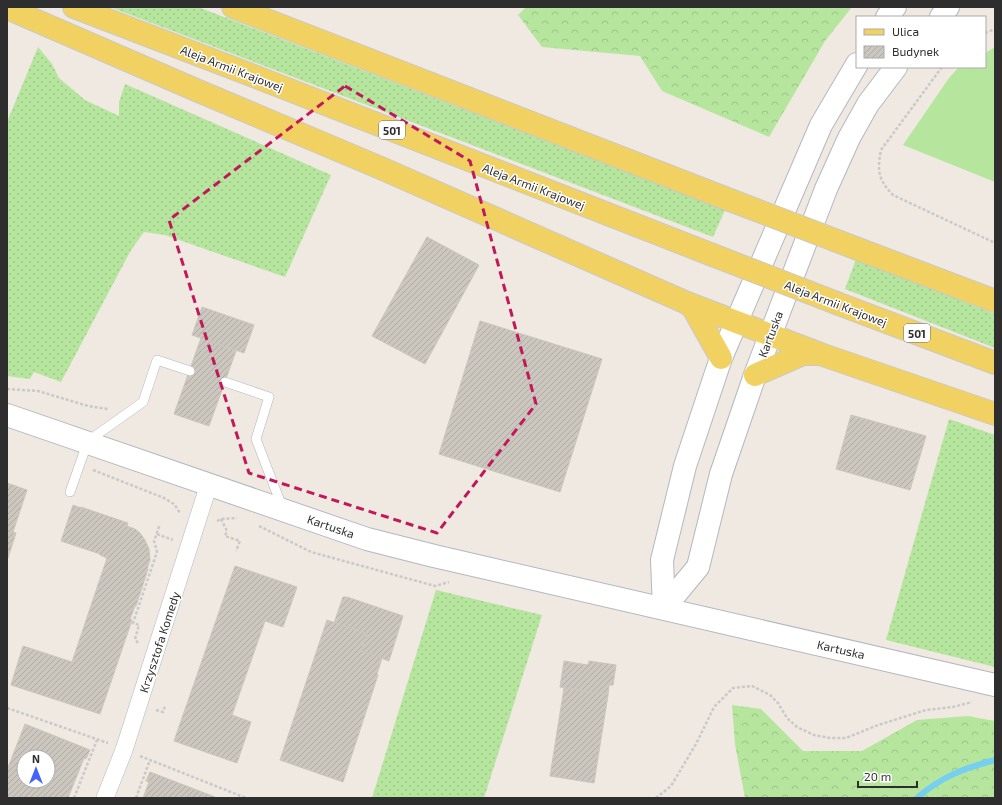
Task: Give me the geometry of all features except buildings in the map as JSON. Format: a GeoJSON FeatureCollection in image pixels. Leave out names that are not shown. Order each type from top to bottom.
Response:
{"type":"FeatureCollection","features":[{"type":"Feature","properties":{"kind":"main road","name":"Aleja Armii Krajowej"},"geometry":{"type":"LineString","coordinates":[[74,7],[839,304],[995,363]]}},
{"type":"Feature","properties":{"kind":"main road"},"geometry":{"type":"LineString","coordinates":[[233,7],[995,301]]}},
{"type":"Feature","properties":{"kind":"main road"},"geometry":{"type":"LineString","coordinates":[[7,8],[390,172],[687,302],[823,354],[995,414]]}},
{"type":"Feature","properties":{"kind":"main road"},"geometry":{"type":"LineString","coordinates":[[687,302],[693,308],[721,358]]}},
{"type":"Feature","properties":{"kind":"main road"},"geometry":{"type":"LineString","coordinates":[[755,375],[803,354],[823,354]]}},
{"type":"Feature","properties":{"kind":"street"},"geometry":{"type":"LineString","coordinates":[[888,16],[895,7]]}},
{"type":"Feature","properties":{"kind":"street"},"geometry":{"type":"LineString","coordinates":[[941,16],[948,7]]}},
{"type":"Feature","properties":{"kind":"street"},"geometry":{"type":"LineString","coordinates":[[664,608],[662,560],[685,466],[721,358],[821,125],[856,66]]}},
{"type":"Feature","properties":{"kind":"street","name":"Kartuska"},"geometry":{"type":"LineString","coordinates":[[664,608],[698,567],[721,474],[770,334],[826,189],[849,138],[868,104],[895,68]]}},
{"type":"Feature","properties":{"kind":"street","name":"Kartuska"},"geometry":{"type":"LineString","coordinates":[[7,415],[367,539],[434,556],[995,685]]}},
{"type":"Feature","properties":{"kind":"street","name":"Krzysztofa Komedy"},"geometry":{"type":"LineString","coordinates":[[105,798],[126,742],[209,484]]}},
{"type":"Feature","properties":{"kind":"lane"},"geometry":{"type":"LineString","coordinates":[[70,492],[88,442],[143,402],[157,360],[190,371]]}},
{"type":"Feature","properties":{"kind":"lane"},"geometry":{"type":"LineString","coordinates":[[225,382],[269,397],[256,439],[283,510]]}},
{"type":"Feature","properties":{"kind":"path"},"geometry":{"type":"LineString","coordinates":[[941,68],[881,150],[878,162],[880,177],[885,187],[893,195],[995,244]]}},
{"type":"Feature","properties":{"kind":"path"},"geometry":{"type":"LineString","coordinates":[[7,389],[38,391],[107,410],[143,402]]}},
{"type":"Feature","properties":{"kind":"path"},"geometry":{"type":"LineString","coordinates":[[80,464],[164,498],[174,504],[179,510],[182,518]]}},
{"type":"Feature","properties":{"kind":"path"},"geometry":{"type":"LineString","coordinates":[[214,523],[221,519],[240,519]]}},
{"type":"Feature","properties":{"kind":"path"},"geometry":{"type":"LineString","coordinates":[[221,519],[227,531],[226,536],[240,541],[236,551]]}},
{"type":"Feature","properties":{"kind":"path"},"geometry":{"type":"LineString","coordinates":[[134,639],[139,624],[133,622],[157,552],[154,541],[160,524]]}},
{"type":"Feature","properties":{"kind":"path"},"geometry":{"type":"LineString","coordinates":[[258,525],[311,552]]}},
{"type":"Feature","properties":{"kind":"path"},"geometry":{"type":"LineString","coordinates":[[157,534],[170,539]]}},
{"type":"Feature","properties":{"kind":"path"},"geometry":{"type":"LineString","coordinates":[[656,798],[671,786],[696,744],[714,708],[733,688],[752,686],[770,695],[778,702],[787,718],[797,727],[814,735],[830,738],[846,738],[878,725],[926,710],[952,708],[975,702]]}},
{"type":"Feature","properties":{"kind":"path"},"geometry":{"type":"LineString","coordinates":[[154,712],[155,709],[163,712],[165,706]]}},
{"type":"Feature","properties":{"kind":"path"},"geometry":{"type":"LineString","coordinates":[[7,708],[107,743]]}},
{"type":"Feature","properties":{"kind":"path"},"geometry":{"type":"LineString","coordinates":[[74,798],[97,740]]}},
{"type":"Feature","properties":{"kind":"path"},"geometry":{"type":"LineString","coordinates":[[140,756],[246,798]]}},
{"type":"Feature","properties":{"kind":"path"},"geometry":{"type":"LineString","coordinates":[[136,798],[150,760]]}},
{"type":"Feature","properties":{"kind":"highlighted area"},"geometry":{"type":"Polygon","coordinates":[[[345,86],[470,161],[536,404],[437,533],[249,473],[169,220],[345,86]]]}},
{"type":"Feature","properties":{"kind":"green space"},"geometry":{"type":"Polygon","coordinates":[[[110,7],[198,7],[725,210],[713,237],[110,7]]]}},
{"type":"Feature","properties":{"kind":"green space"},"geometry":{"type":"Polygon","coordinates":[[[526,7],[852,7],[825,41],[769,137],[662,91],[640,56],[542,47],[518,15],[526,7]]]}},
{"type":"Feature","properties":{"kind":"green space"},"geometry":{"type":"Polygon","coordinates":[[[38,47],[52,64],[59,78],[85,100],[119,116],[119,102],[125,84],[331,175],[285,277],[165,235],[144,232],[131,250],[61,382],[34,372],[30,379],[7,376],[7,122],[38,47]]]}},
{"type":"Feature","properties":{"kind":"green space"},"geometry":{"type":"Polygon","coordinates":[[[995,47],[995,182],[903,145],[949,78],[958,68],[986,68],[986,52],[995,47]]]}},
{"type":"Feature","properties":{"kind":"green space"},"geometry":{"type":"Polygon","coordinates":[[[856,259],[995,314],[995,348],[845,289],[856,259]]]}},
{"type":"Feature","properties":{"kind":"green space"},"geometry":{"type":"Polygon","coordinates":[[[949,419],[995,435],[995,667],[886,640],[949,419]]]}},
{"type":"Feature","properties":{"kind":"green space"},"geometry":{"type":"Polygon","coordinates":[[[436,590],[542,615],[484,798],[372,798],[436,590]]]}},
{"type":"Feature","properties":{"kind":"green space"},"geometry":{"type":"Polygon","coordinates":[[[732,705],[761,709],[803,751],[862,751],[917,720],[968,716],[995,721],[995,798],[745,798],[735,744],[732,705]]]}},
{"type":"Feature","properties":{"kind":"waterway"},"geometry":{"type":"LineString","coordinates":[[917,798],[935,784],[953,774],[973,766],[995,760]]}}]}
